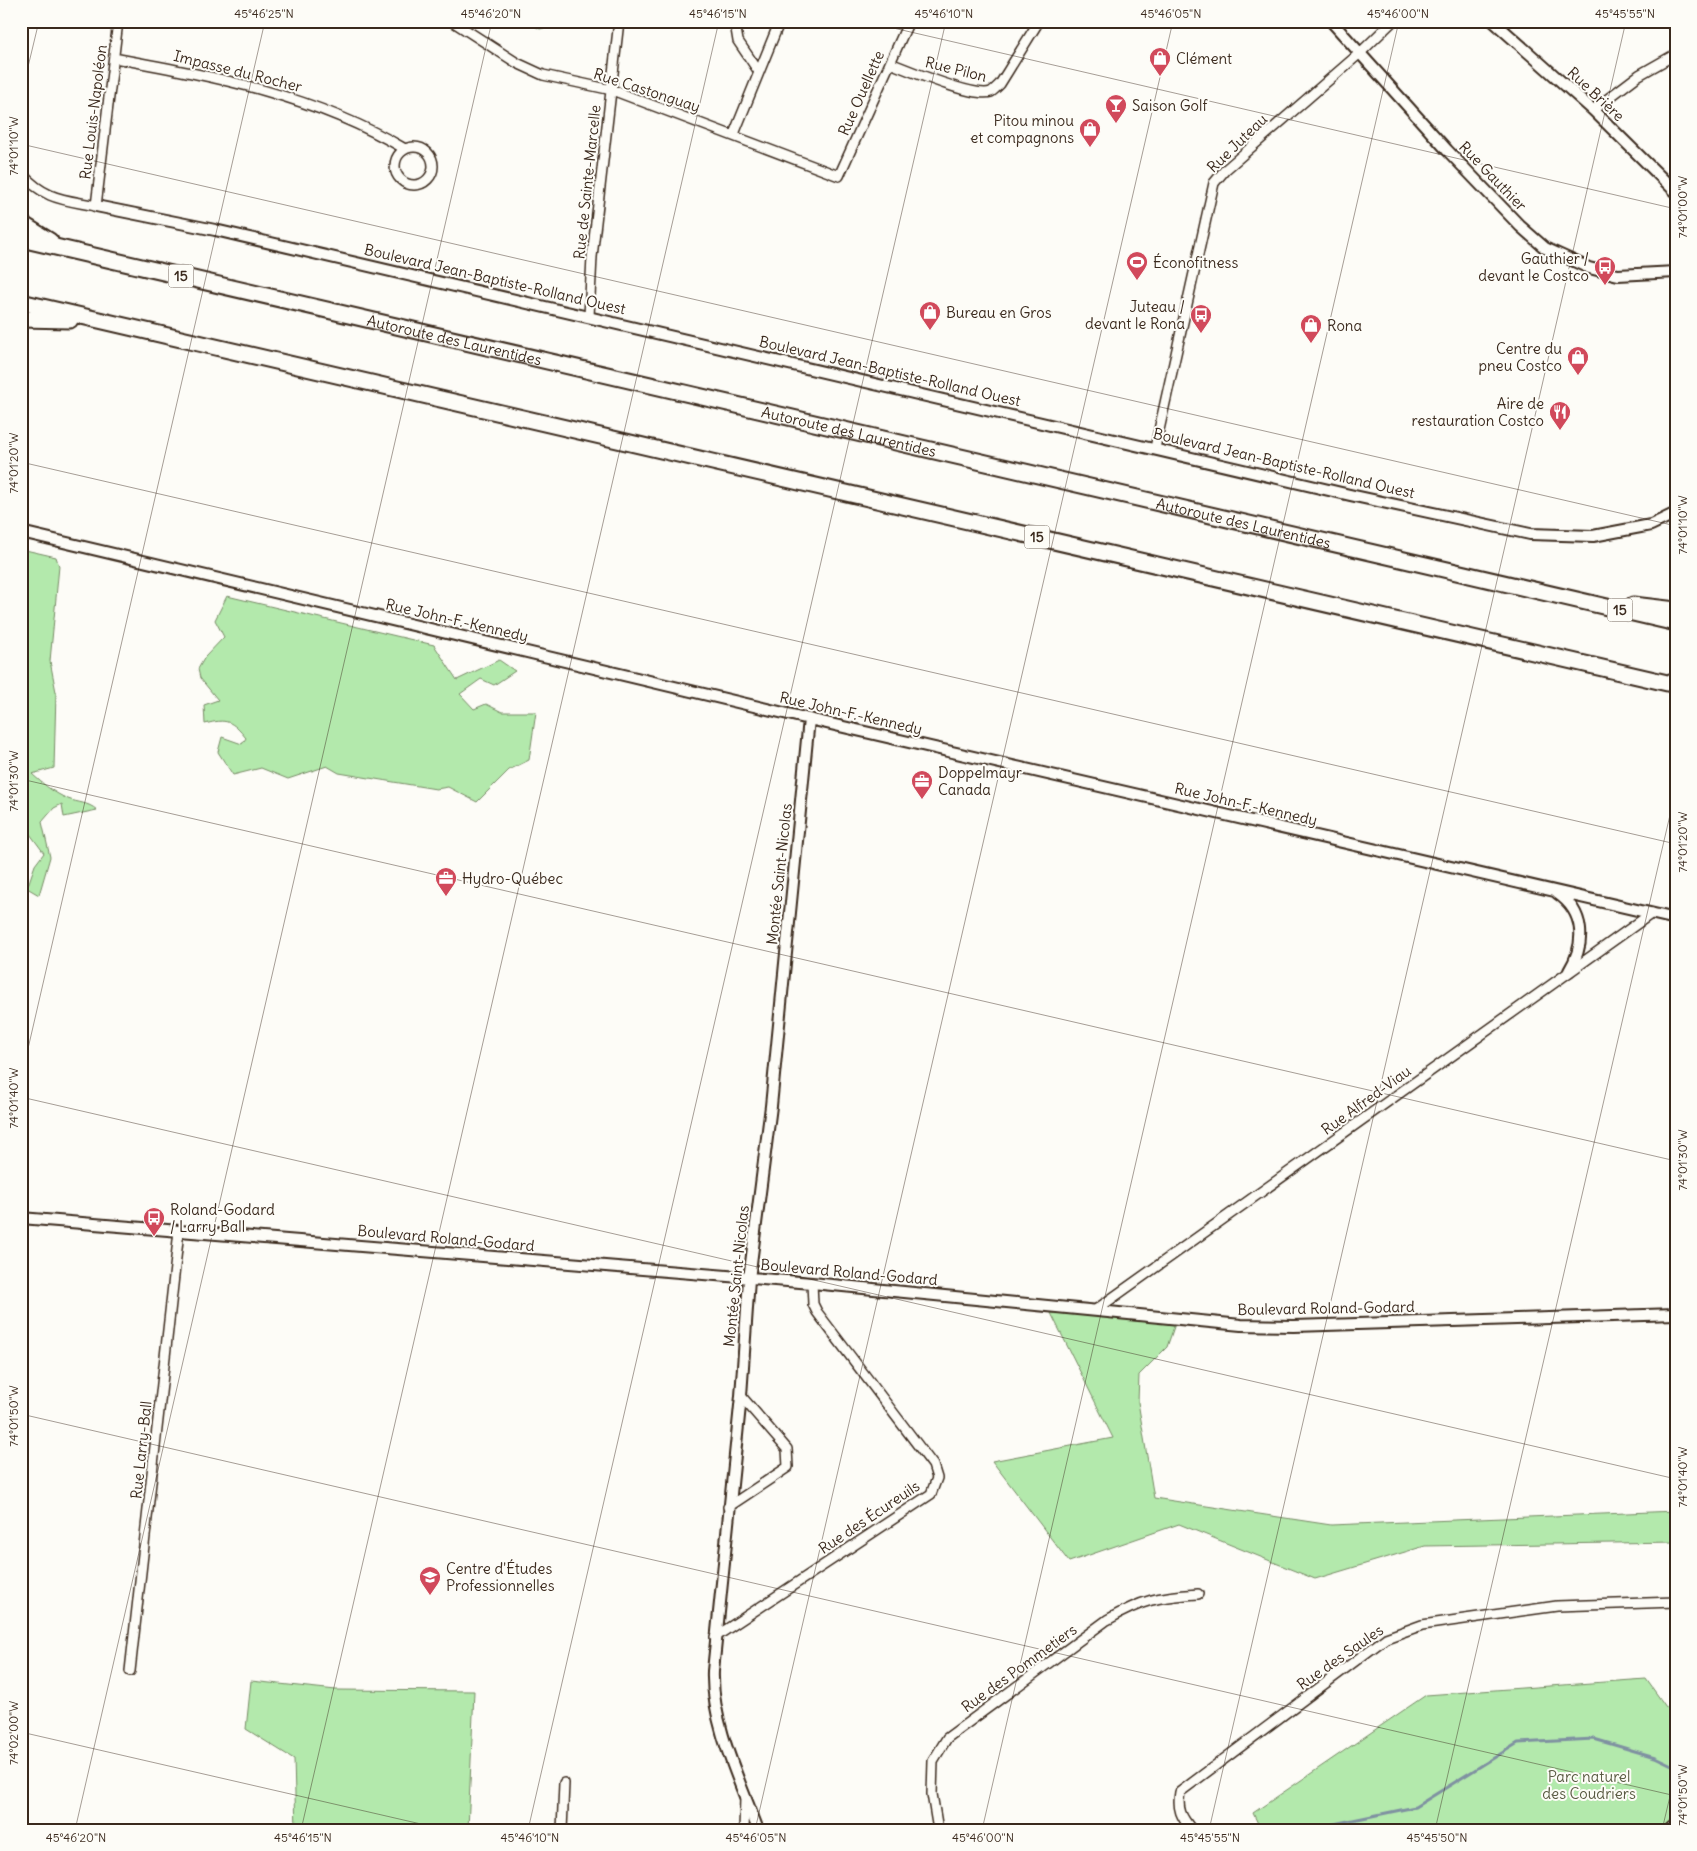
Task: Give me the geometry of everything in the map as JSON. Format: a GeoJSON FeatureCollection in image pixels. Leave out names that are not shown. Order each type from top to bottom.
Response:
{"type":"FeatureCollection","features":[{"type":"Feature","properties":{"kind":"highway"},"geometry":{"type":"LineString","coordinates":[[21,223],[62,249]]}},
{"type":"Feature","properties":{"kind":"highway","name":"Autoroute des Laurentides"},"geometry":{"type":"LineString","coordinates":[[21,239],[1676,623]]}},
{"type":"Feature","properties":{"kind":"highway","name":"15"},"geometry":{"type":"LineString","coordinates":[[21,302],[1676,685]]}},
{"type":"Feature","properties":{"kind":"highway"},"geometry":{"type":"LineString","coordinates":[[21,319],[104,322]]}},
{"type":"Feature","properties":{"kind":"highway"},"geometry":{"type":"LineString","coordinates":[[1564,597],[1676,610]]}},
{"type":"Feature","properties":{"kind":"street","name":"Rue Louis-Napoléon"},"geometry":{"type":"LineString","coordinates":[[96,206],[118,21]]}},
{"type":"Feature","properties":{"kind":"street","name":"Rue Castonguay"},"geometry":{"type":"LineString","coordinates":[[452,21],[518,63],[543,75],[612,90],[734,134],[839,176]]}},
{"type":"Feature","properties":{"kind":"street","name":"Rue de Sainte-Marcelle"},"geometry":{"type":"LineString","coordinates":[[589,316],[592,257],[619,21]]}},
{"type":"Feature","properties":{"kind":"street"},"geometry":{"type":"LineString","coordinates":[[741,21],[736,29],[738,41],[759,72]]}},
{"type":"Feature","properties":{"kind":"street"},"geometry":{"type":"LineString","coordinates":[[734,134],[777,28],[777,21]]}},
{"type":"Feature","properties":{"kind":"street","name":"Rue Ouellette"},"geometry":{"type":"LineString","coordinates":[[839,176],[909,21]]}},
{"type":"Feature","properties":{"kind":"street","name":"Rue Pilon"},"geometry":{"type":"LineString","coordinates":[[890,63],[933,80],[979,92],[991,92],[1000,84],[1039,21]]}},
{"type":"Feature","properties":{"kind":"street","name":"Rue Gauthier"},"geometry":{"type":"LineString","coordinates":[[1331,21],[1447,150],[1520,226],[1545,248],[1589,268],[1618,275],[1676,272]]}},
{"type":"Feature","properties":{"kind":"street","name":"Rue Juteau"},"geometry":{"type":"LineString","coordinates":[[1155,448],[1214,183],[1225,170],[1275,124],[1360,53],[1393,21]]}},
{"type":"Feature","properties":{"kind":"street","name":"Rue Brière"},"geometry":{"type":"LineString","coordinates":[[1493,21],[1593,110],[1676,192]]}},
{"type":"Feature","properties":{"kind":"street"},"geometry":{"type":"LineString","coordinates":[[1669,21],[1676,28]]}},
{"type":"Feature","properties":{"kind":"street"},"geometry":{"type":"LineString","coordinates":[[1593,110],[1639,75],[1676,54]]}},
{"type":"Feature","properties":{"kind":"street","name":"Impasse du Rocher"},"geometry":{"type":"LineString","coordinates":[[114,58],[210,76],[281,93],[385,137],[405,149],[417,147],[423,149],[431,158],[433,164],[430,176],[420,184],[408,184],[398,176],[395,164],[400,153],[405,149]]}},
{"type":"Feature","properties":{"kind":"street"},"geometry":{"type":"LineString","coordinates":[[21,173],[35,188],[51,196],[96,206]]}},
{"type":"Feature","properties":{"kind":"street","name":"Boulevard Jean-Baptiste-Rolland Ouest"},"geometry":{"type":"LineString","coordinates":[[96,206],[215,230],[1155,448],[1350,496],[1530,534],[1594,536],[1651,525],[1676,513]]}},
{"type":"Feature","properties":{"kind":"street","name":"Rue John-F.-Kennedy"},"geometry":{"type":"LineString","coordinates":[[21,532],[810,719],[1676,918]]}},
{"type":"Feature","properties":{"kind":"street","name":"Montée Saint-Nicolas"},"geometry":{"type":"LineString","coordinates":[[758,1830],[719,1723],[712,1686],[728,1507],[741,1396],[749,1278],[771,1106],[810,719]]}},
{"type":"Feature","properties":{"kind":"street"},"geometry":{"type":"LineString","coordinates":[[1554,891],[1573,908],[1579,920],[1577,958],[1569,971]]}},
{"type":"Feature","properties":{"kind":"street","name":"Rue Alfred-Viau"},"geometry":{"type":"LineString","coordinates":[[1097,1310],[1652,913]]}},
{"type":"Feature","properties":{"kind":"street","name":"Boulevard Roland-Godard"},"geometry":{"type":"LineString","coordinates":[[21,1218],[749,1278],[1241,1325],[1294,1326],[1676,1314]]}},
{"type":"Feature","properties":{"kind":"street","name":"Rue Larry-Ball"},"geometry":{"type":"LineString","coordinates":[[130,1671],[179,1231]]}},
{"type":"Feature","properties":{"kind":"street","name":"Rue des Écureuils"},"geometry":{"type":"LineString","coordinates":[[715,1637],[930,1494],[938,1478],[933,1465],[817,1312],[813,1304],[812,1284]]}},
{"type":"Feature","properties":{"kind":"street"},"geometry":{"type":"LineString","coordinates":[[728,1507],[788,1467],[787,1449],[741,1396]]}},
{"type":"Feature","properties":{"kind":"street","name":"Rue des Pommetiers"},"geometry":{"type":"LineString","coordinates":[[938,1830],[932,1794],[933,1761],[947,1738],[1108,1620],[1133,1605],[1157,1597],[1198,1594]]}},
{"type":"Feature","properties":{"kind":"street","name":"Rue des Saules"},"geometry":{"type":"LineString","coordinates":[[1192,1830],[1181,1817],[1179,1811],[1180,1792],[1386,1638],[1422,1625],[1557,1606],[1676,1602]]}},
{"type":"Feature","properties":{"kind":"street"},"geometry":{"type":"LineString","coordinates":[[562,1830],[564,1783]]}},
{"type":"Feature","properties":{"kind":"street"},"geometry":{"type":"LineString","coordinates":[[744,1830],[745,1793]]}},
{"type":"Feature","properties":{"kind":"street"},"geometry":{"type":"LineString","coordinates":[[1668,1830],[1676,1823]]}},
{"type":"Feature","properties":{"kind":"green space"},"geometry":{"type":"Polygon","coordinates":[[[525,21],[560,21],[558,24],[540,29],[525,21]]]}},
{"type":"Feature","properties":{"kind":"green space"},"geometry":{"type":"Polygon","coordinates":[[[21,549],[56,557],[59,566],[50,661],[56,692],[54,768],[32,774],[58,794],[90,805],[97,810],[64,817],[62,804],[54,808],[42,822],[50,857],[39,895],[27,888],[35,865],[44,853],[30,834],[21,839],[21,549]]]}},
{"type":"Feature","properties":{"kind":"green space"},"geometry":{"type":"Polygon","coordinates":[[[227,596],[434,645],[457,680],[499,660],[515,671],[494,685],[481,679],[460,694],[474,709],[486,704],[502,712],[536,712],[529,760],[509,770],[477,802],[448,787],[436,789],[339,773],[327,766],[288,779],[261,768],[233,775],[218,752],[222,737],[242,744],[246,738],[228,722],[219,721],[205,724],[204,705],[218,700],[200,678],[198,669],[205,657],[224,637],[215,620],[227,596]]]}},
{"type":"Feature","properties":{"kind":"green space"},"geometry":{"type":"Polygon","coordinates":[[[1049,1309],[1176,1321],[1167,1347],[1139,1375],[1138,1402],[1154,1498],[1331,1525],[1676,1511],[1676,1542],[1425,1546],[1315,1579],[1179,1524],[1069,1562],[992,1461],[1113,1438],[1049,1309]]]}},
{"type":"Feature","properties":{"kind":"green space","name":"Parc naturel des Coudriers"},"geometry":{"type":"Polygon","coordinates":[[[1646,1679],[1676,1721],[1676,1823],[1668,1830],[1261,1830],[1253,1813],[1426,1695],[1646,1679]]]}},
{"type":"Feature","properties":{"kind":"green space"},"geometry":{"type":"Polygon","coordinates":[[[251,1681],[336,1690],[474,1691],[468,1830],[296,1830],[294,1759],[246,1729],[251,1681]]]}},
{"type":"Feature","properties":{"kind":"waterway"},"geometry":{"type":"LineString","coordinates":[[1305,1830],[1415,1807],[1518,1743],[1594,1739],[1655,1757],[1676,1767]]}},
{"type":"Feature","properties":{"kind":"place","name":"Clément"},"geometry":{"type":"Point","coordinates":[1160,77]}},
{"type":"Feature","properties":{"kind":"place","name":"Saison Golf"},"geometry":{"type":"Point","coordinates":[1116,124]}},
{"type":"Feature","properties":{"kind":"place","name":"Pitou minou et compagnons"},"geometry":{"type":"Point","coordinates":[1090,148]}},
{"type":"Feature","properties":{"kind":"place","name":"Éconofitness"},"geometry":{"type":"Point","coordinates":[1137,281]}},
{"type":"Feature","properties":{"kind":"place","name":"Gauthier / devant le Costco"},"geometry":{"type":"Point","coordinates":[1605,286]}},
{"type":"Feature","properties":{"kind":"place","name":"Bureau en Gros"},"geometry":{"type":"Point","coordinates":[930,331]}},
{"type":"Feature","properties":{"kind":"place","name":"Juteau / devant le Rona"},"geometry":{"type":"Point","coordinates":[1201,334]}},
{"type":"Feature","properties":{"kind":"place","name":"Rona"},"geometry":{"type":"Point","coordinates":[1311,344]}},
{"type":"Feature","properties":{"kind":"place","name":"Centre du pneu Costco"},"geometry":{"type":"Point","coordinates":[1578,376]}},
{"type":"Feature","properties":{"kind":"place","name":"Aire de restauration Costco"},"geometry":{"type":"Point","coordinates":[1560,431]}},
{"type":"Feature","properties":{"kind":"place","name":"Doppelmayr Canada"},"geometry":{"type":"Point","coordinates":[922,800]}},
{"type":"Feature","properties":{"kind":"place","name":"Hydro-Québec"},"geometry":{"type":"Point","coordinates":[446,897]}},
{"type":"Feature","properties":{"kind":"place","name":"Roland-Godard / Larry Ball"},"geometry":{"type":"Point","coordinates":[154,1237]}},
{"type":"Feature","properties":{"kind":"place","name":"Centre d'Études Professionnelles"},"geometry":{"type":"Point","coordinates":[430,1596]}}]}
